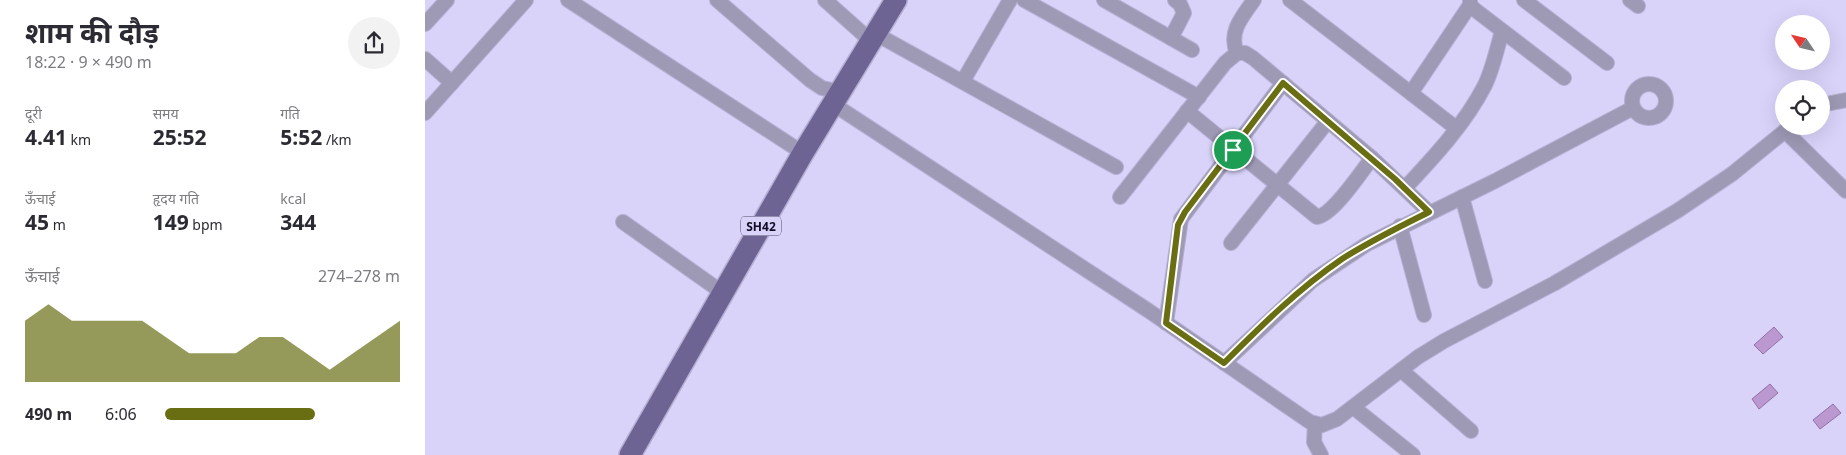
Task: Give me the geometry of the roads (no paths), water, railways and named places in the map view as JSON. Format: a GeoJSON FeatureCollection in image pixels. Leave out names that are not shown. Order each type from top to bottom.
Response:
{"type":"FeatureCollection","features":[{"type":"Feature","properties":{"kind":"main road","name":"SH42"},"geometry":{"type":"LineString","coordinates":[[630,455],[803,154],[896,0]]}},
{"type":"Feature","properties":{"kind":"street"},"geometry":{"type":"LineString","coordinates":[[425,24],[447,0]]}},
{"type":"Feature","properties":{"kind":"street"},"geometry":{"type":"LineString","coordinates":[[425,113],[526,0]]}},
{"type":"Feature","properties":{"kind":"street"},"geometry":{"type":"LineString","coordinates":[[568,0],[803,154]]}},
{"type":"Feature","properties":{"kind":"street"},"geometry":{"type":"LineString","coordinates":[[717,0],[817,85],[1315,424],[1329,424],[1444,340],[1555,283],[1677,211],[1732,174],[1781,135]]}},
{"type":"Feature","properties":{"kind":"street"},"geometry":{"type":"LineString","coordinates":[[825,0],[874,38],[963,81],[1117,167]]}},
{"type":"Feature","properties":{"kind":"street"},"geometry":{"type":"LineString","coordinates":[[963,81],[1010,0]]}},
{"type":"Feature","properties":{"kind":"street"},"geometry":{"type":"LineString","coordinates":[[1024,0],[1199,97]]}},
{"type":"Feature","properties":{"kind":"street"},"geometry":{"type":"LineString","coordinates":[[1104,0],[1192,50]]}},
{"type":"Feature","properties":{"kind":"street"},"geometry":{"type":"LineString","coordinates":[[1171,38],[1184,13],[1180,4],[1175,0]]}},
{"type":"Feature","properties":{"kind":"street"},"geometry":{"type":"LineString","coordinates":[[1237,53],[1233,45],[1234,34],[1254,0]]}},
{"type":"Feature","properties":{"kind":"street"},"geometry":{"type":"LineString","coordinates":[[1290,0],[1457,128]]}},
{"type":"Feature","properties":{"kind":"street"},"geometry":{"type":"LineString","coordinates":[[1524,0],[1607,63]]}},
{"type":"Feature","properties":{"kind":"street"},"geometry":{"type":"LineString","coordinates":[[1411,93],[1470,3],[1502,31],[1564,78]]}},
{"type":"Feature","properties":{"kind":"street"},"geometry":{"type":"LineString","coordinates":[[1405,188],[1441,150],[1484,86],[1502,31]]}},
{"type":"Feature","properties":{"kind":"street"},"geometry":{"type":"LineString","coordinates":[[1121,197],[1225,63],[1237,53],[1245,53],[1372,158],[1429,212]]}},
{"type":"Feature","properties":{"kind":"street"},"geometry":{"type":"LineString","coordinates":[[425,59],[452,83]]}},
{"type":"Feature","properties":{"kind":"street"},"geometry":{"type":"LineString","coordinates":[[1166,323],[1181,219],[1283,83]]}},
{"type":"Feature","properties":{"kind":"street"},"geometry":{"type":"LineString","coordinates":[[1830,103],[1846,100]]}},
{"type":"Feature","properties":{"kind":"street"},"geometry":{"type":"LineString","coordinates":[[1224,363],[1313,280],[1367,244],[1633,108]]}},
{"type":"Feature","properties":{"kind":"street"},"geometry":{"type":"LineString","coordinates":[[1187,111],[1313,215],[1321,217],[1334,205],[1372,158]]}},
{"type":"Feature","properties":{"kind":"street"},"geometry":{"type":"LineString","coordinates":[[1231,243],[1329,121]]}},
{"type":"Feature","properties":{"kind":"street"},"geometry":{"type":"LineString","coordinates":[[1794,135],[1846,191]]}},
{"type":"Feature","properties":{"kind":"street"},"geometry":{"type":"LineString","coordinates":[[1462,197],[1485,282]]}},
{"type":"Feature","properties":{"kind":"street"},"geometry":{"type":"LineString","coordinates":[[623,222],[723,293]]}},
{"type":"Feature","properties":{"kind":"street"},"geometry":{"type":"LineString","coordinates":[[1400,226],[1423,315]]}},
{"type":"Feature","properties":{"kind":"street"},"geometry":{"type":"LineString","coordinates":[[1401,370],[1471,431]]}},
{"type":"Feature","properties":{"kind":"street"},"geometry":{"type":"LineString","coordinates":[[1353,407],[1413,455]]}},
{"type":"Feature","properties":{"kind":"street"},"geometry":{"type":"LineString","coordinates":[[1315,424],[1314,442],[1321,455]]}}]}
